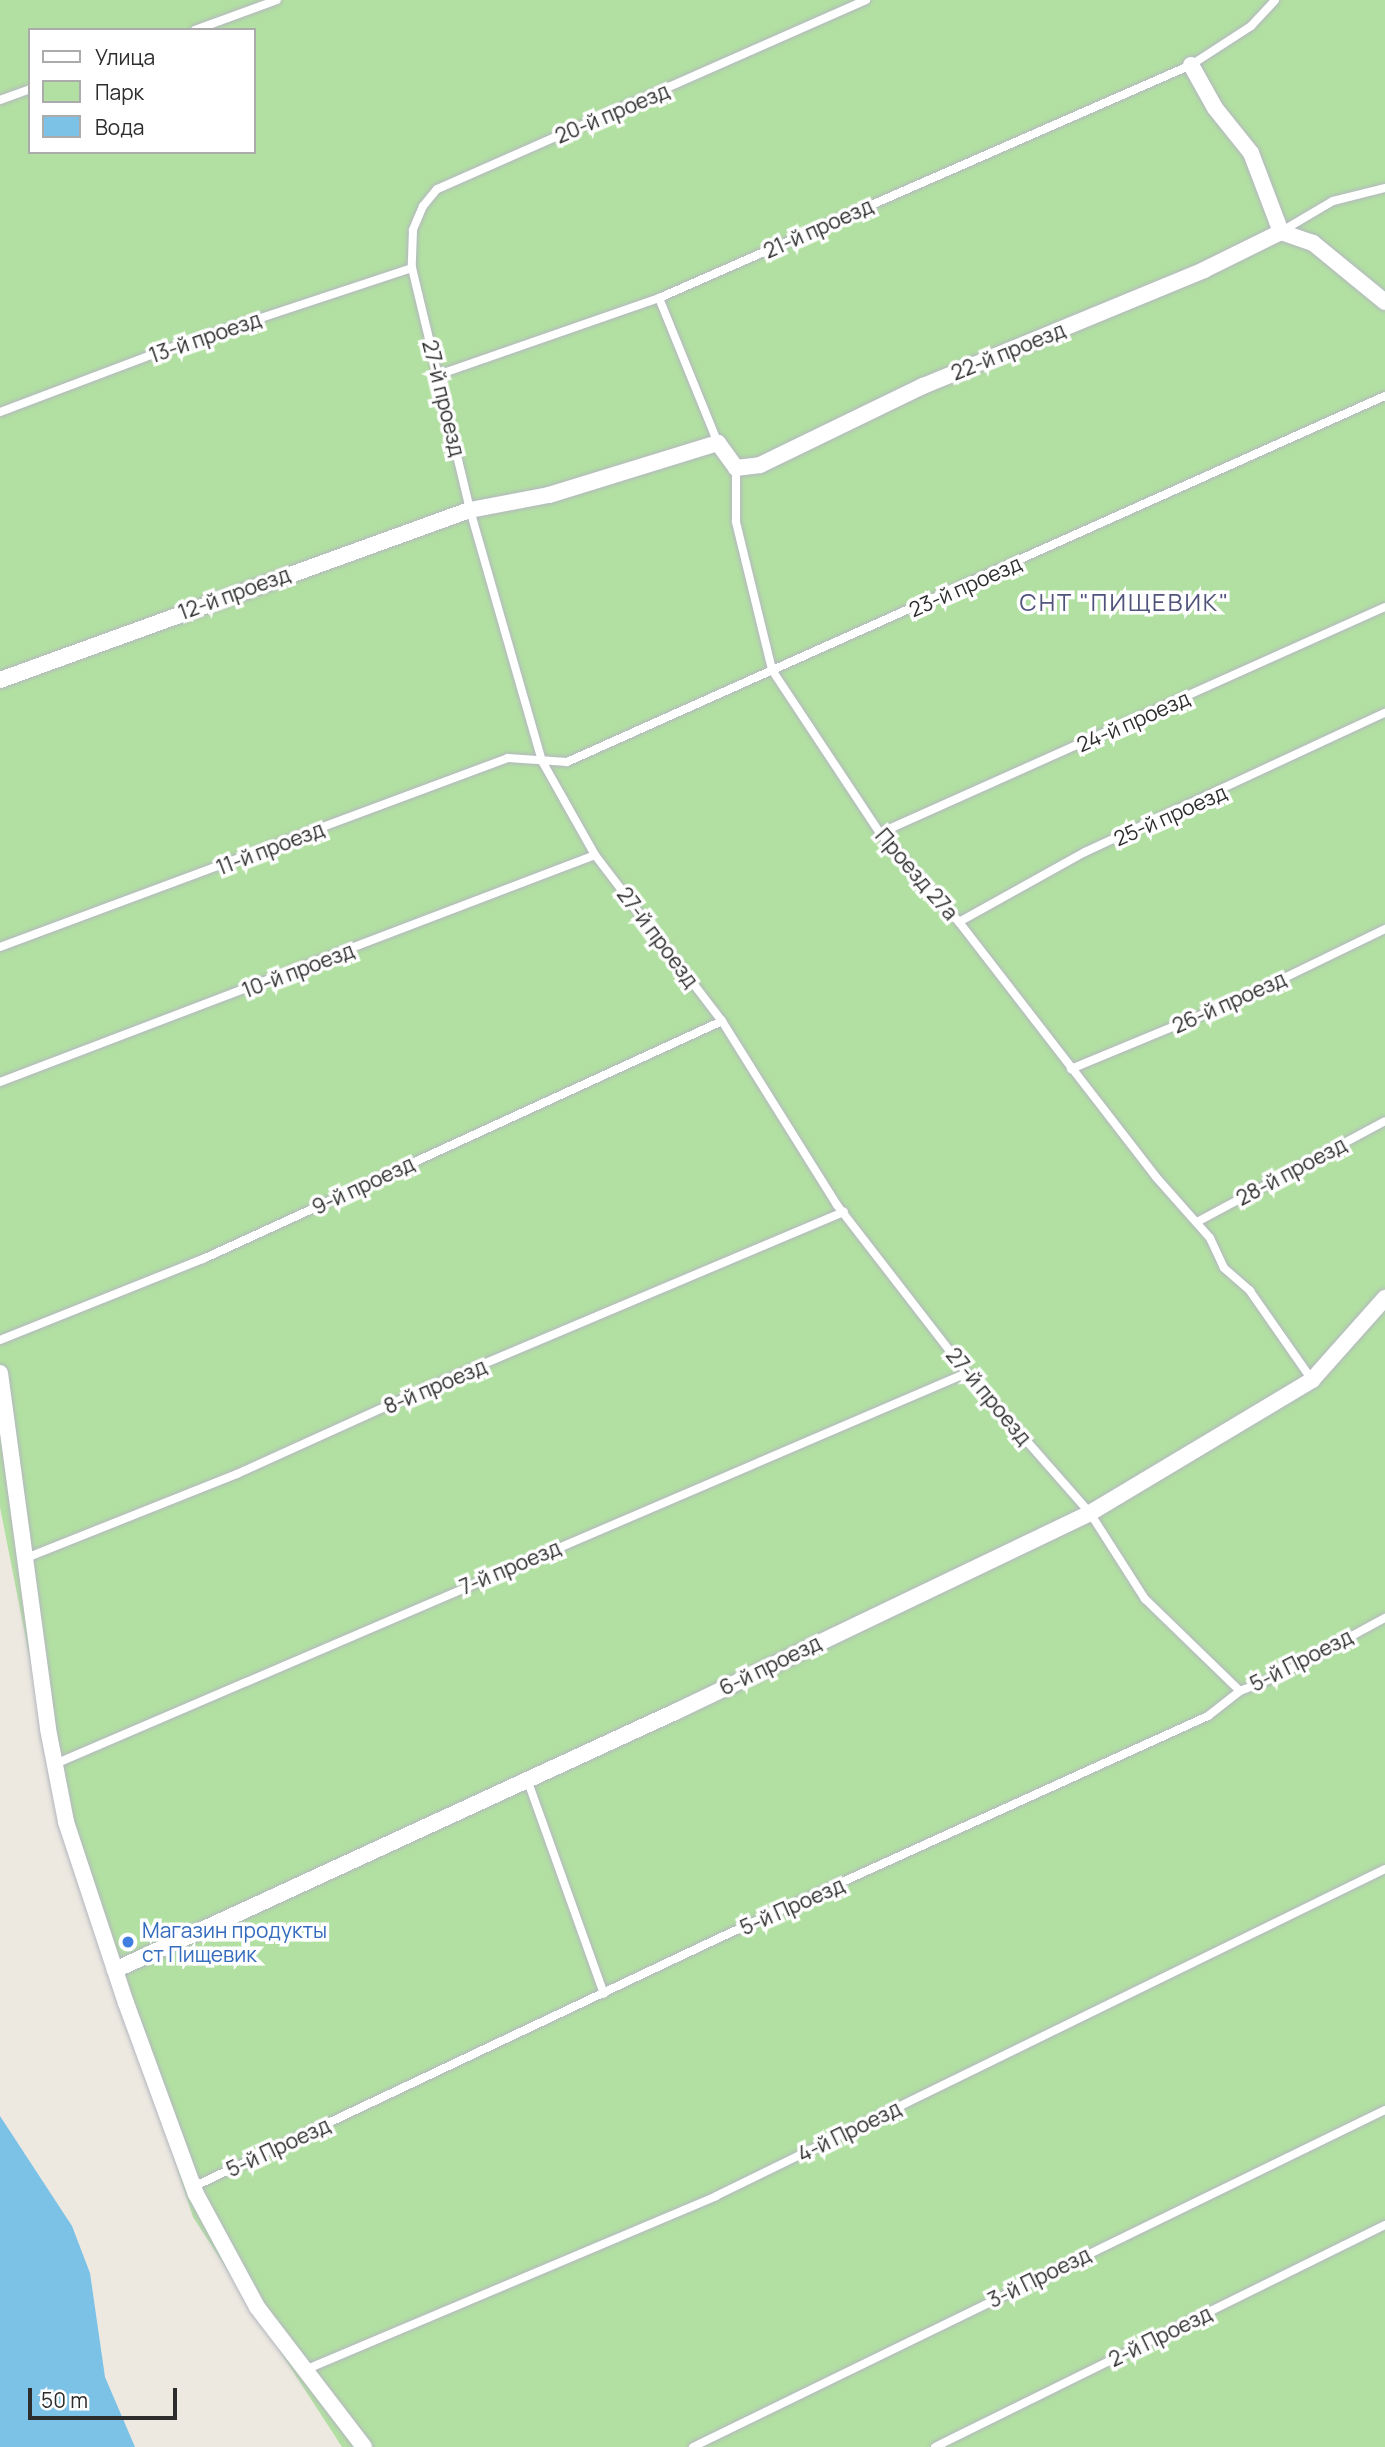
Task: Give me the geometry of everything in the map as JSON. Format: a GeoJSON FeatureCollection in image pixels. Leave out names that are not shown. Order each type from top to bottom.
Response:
{"type":"FeatureCollection","features":[{"type":"Feature","properties":{"kind":"street"},"geometry":{"type":"LineString","coordinates":[[1191,65],[1215,108],[1251,153],[1281,232],[1313,243],[1385,302]]}},
{"type":"Feature","properties":{"kind":"street","name":"22-й проезд"},"geometry":{"type":"LineString","coordinates":[[736,468],[760,465],[923,386],[1204,270],[1281,232]]}},
{"type":"Feature","properties":{"kind":"street"},"geometry":{"type":"LineString","coordinates":[[470,510],[549,495],[718,443],[736,468]]}},
{"type":"Feature","properties":{"kind":"street","name":"12-й проезд"},"geometry":{"type":"LineString","coordinates":[[0,680],[470,510]]}},
{"type":"Feature","properties":{"kind":"street","name":"6-й проезд"},"geometry":{"type":"LineString","coordinates":[[115,1970],[1090,1513],[1312,1380],[1385,1298]]}},
{"type":"Feature","properties":{"kind":"street"},"geometry":{"type":"LineString","coordinates":[[0,1373],[55,1764],[66,1822],[115,1970],[193,2187],[257,2307],[364,2447]]}},
{"type":"Feature","properties":{"kind":"lane"},"geometry":{"type":"LineString","coordinates":[[200,28],[277,0]]}},
{"type":"Feature","properties":{"kind":"lane","name":"20-й проезд"},"geometry":{"type":"LineString","coordinates":[[412,268],[412,230],[437,189],[866,0]]}},
{"type":"Feature","properties":{"kind":"lane","name":"21-й проезд"},"geometry":{"type":"LineString","coordinates":[[438,375],[659,298],[1191,65],[1251,26],[1275,0]]}},
{"type":"Feature","properties":{"kind":"lane"},"geometry":{"type":"LineString","coordinates":[[0,100],[28,90]]}},
{"type":"Feature","properties":{"kind":"lane"},"geometry":{"type":"LineString","coordinates":[[1281,232],[1333,201],[1385,188]]}},
{"type":"Feature","properties":{"kind":"lane","name":"27-й проезд"},"geometry":{"type":"LineString","coordinates":[[412,268],[470,510],[542,761],[595,855],[722,1021],[844,1212],[967,1373],[1090,1513],[1146,1599],[1240,1691]]}},
{"type":"Feature","properties":{"kind":"lane","name":"13-й проезд"},"geometry":{"type":"LineString","coordinates":[[0,412],[167,349],[412,268]]}},
{"type":"Feature","properties":{"kind":"lane"},"geometry":{"type":"LineString","coordinates":[[659,298],[718,443]]}},
{"type":"Feature","properties":{"kind":"lane","name":"23-й проезд"},"geometry":{"type":"LineString","coordinates":[[542,761],[567,762],[1385,396]]}},
{"type":"Feature","properties":{"kind":"lane","name":"Проезд 27а"},"geometry":{"type":"LineString","coordinates":[[736,468],[736,522],[772,670],[880,833],[959,922],[1071,1069],[1197,1222],[1224,1268],[1250,1291],[1312,1380]]}},
{"type":"Feature","properties":{"kind":"lane","name":"24-й проезд"},"geometry":{"type":"LineString","coordinates":[[880,833],[1385,607]]}},
{"type":"Feature","properties":{"kind":"lane","name":"25-й проезд"},"geometry":{"type":"LineString","coordinates":[[959,922],[1085,852],[1385,713]]}},
{"type":"Feature","properties":{"kind":"lane","name":"11-й проезд"},"geometry":{"type":"LineString","coordinates":[[0,947],[508,758],[542,761]]}},
{"type":"Feature","properties":{"kind":"lane","name":"10-й проезд"},"geometry":{"type":"LineString","coordinates":[[0,1082],[595,855]]}},
{"type":"Feature","properties":{"kind":"lane","name":"26-й проезд"},"geometry":{"type":"LineString","coordinates":[[1071,1069],[1245,997],[1385,929]]}},
{"type":"Feature","properties":{"kind":"lane","name":"9-й проезд"},"geometry":{"type":"LineString","coordinates":[[0,1340],[202,1259],[722,1021]]}},
{"type":"Feature","properties":{"kind":"lane","name":"28-й проезд"},"geometry":{"type":"LineString","coordinates":[[1197,1222],[1385,1121]]}},
{"type":"Feature","properties":{"kind":"lane","name":"8-й проезд"},"geometry":{"type":"LineString","coordinates":[[26,1558],[237,1475],[422,1390],[844,1212]]}},
{"type":"Feature","properties":{"kind":"lane","name":"7-й проезд"},"geometry":{"type":"LineString","coordinates":[[55,1764],[967,1373]]}},
{"type":"Feature","properties":{"kind":"lane","name":"5-й Проезд"},"geometry":{"type":"LineString","coordinates":[[193,2187],[1208,1716],[1240,1691],[1278,1676],[1385,1618]]}},
{"type":"Feature","properties":{"kind":"lane"},"geometry":{"type":"LineString","coordinates":[[527,1779],[604,1994]]}},
{"type":"Feature","properties":{"kind":"lane","name":"4-й Проезд"},"geometry":{"type":"LineString","coordinates":[[304,2370],[716,2196],[1385,1869]]}},
{"type":"Feature","properties":{"kind":"lane","name":"3-й Проезд"},"geometry":{"type":"LineString","coordinates":[[693,2447],[1385,2110]]}},
{"type":"Feature","properties":{"kind":"lane","name":"2-й Проезд"},"geometry":{"type":"LineString","coordinates":[[935,2447],[1385,2225]]}},
{"type":"Feature","properties":{"kind":"green space"},"geometry":{"type":"Polygon","coordinates":[[[0,0],[1385,0],[1385,2447],[342,2447],[193,2217],[60,1813],[0,1507],[0,0]]]}},
{"type":"Feature","properties":{"kind":"water"},"geometry":{"type":"Polygon","coordinates":[[[0,2116],[72,2226],[90,2273],[105,2377],[135,2447],[0,2447],[0,2116]]]}},
{"type":"Feature","properties":{"kind":"place","name":"Магазин продукты ст Пищевик"},"geometry":{"type":"Point","coordinates":[128,1942]}},
{"type":"Feature","properties":{"kind":"district","name":"СНТ \"ПИЩЕВИК\""},"geometry":{"type":"Point","coordinates":[1125,602]}}]}
